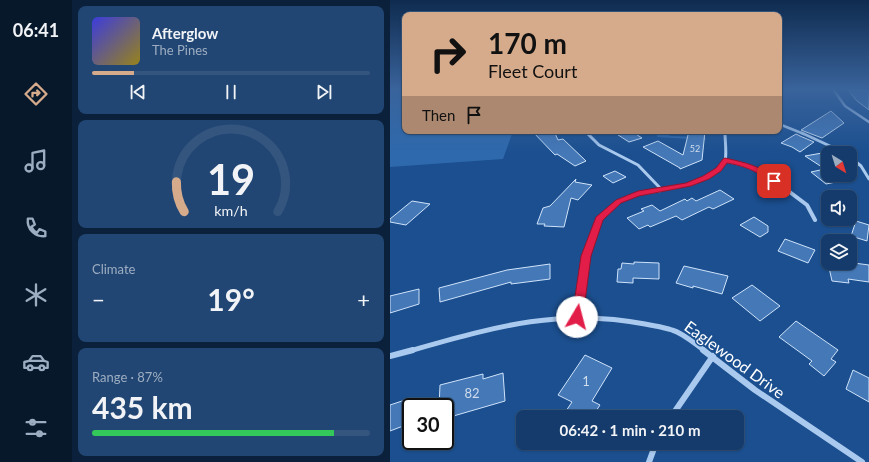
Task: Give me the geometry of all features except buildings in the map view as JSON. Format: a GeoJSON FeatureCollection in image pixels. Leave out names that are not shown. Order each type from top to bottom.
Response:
{"type":"FeatureCollection","features":[{"type":"Feature","properties":{"kind":"street"},"geometry":{"type":"LineString","coordinates":[[852,111],[869,122]]}},
{"type":"Feature","properties":{"kind":"street"},"geometry":{"type":"LineString","coordinates":[[782,125],[832,146]]}},
{"type":"Feature","properties":{"kind":"street"},"geometry":{"type":"LineString","coordinates":[[588,134],[595,143],[630,159],[641,167],[661,189]]}},
{"type":"Feature","properties":{"kind":"street"},"geometry":{"type":"LineString","coordinates":[[577,317],[586,256],[599,219],[618,201],[638,194],[688,185],[706,178],[719,169],[725,161],[725,134]]}},
{"type":"Feature","properties":{"kind":"street"},"geometry":{"type":"LineString","coordinates":[[725,161],[742,164],[764,174],[807,205],[815,220]]}},
{"type":"Feature","properties":{"kind":"street"},"geometry":{"type":"LineString","coordinates":[[857,163],[861,166],[869,179]]}},
{"type":"Feature","properties":{"kind":"street","name":"Eaglewood Drive"},"geometry":{"type":"LineString","coordinates":[[390,356],[488,329],[542,319],[577,317],[624,320],[674,330],[713,356],[755,390],[862,462]]}},
{"type":"Feature","properties":{"kind":"street"},"geometry":{"type":"LineString","coordinates":[[676,410],[713,356]]}},
{"type":"Feature","properties":{"kind":"street"},"geometry":{"type":"LineString","coordinates":[[648,462],[653,450]]}},
{"type":"Feature","properties":{"kind":"shaded area"},"geometry":{"type":"Polygon","coordinates":[[[390,111],[402,111],[402,134],[512,134],[503,159],[390,167],[390,111]]]}},
{"type":"Feature","properties":{"kind":"shaded area"},"geometry":{"type":"Polygon","coordinates":[[[656,134],[705,137],[706,140],[658,137],[656,134]]]}},
{"type":"Feature","properties":{"kind":"route"},"geometry":{"type":"LineString","coordinates":[[577,317],[586,256],[594,231],[599,219],[618,201],[638,194],[688,185],[706,178],[719,169],[725,161],[742,164],[764,174],[774,181]]}}]}
